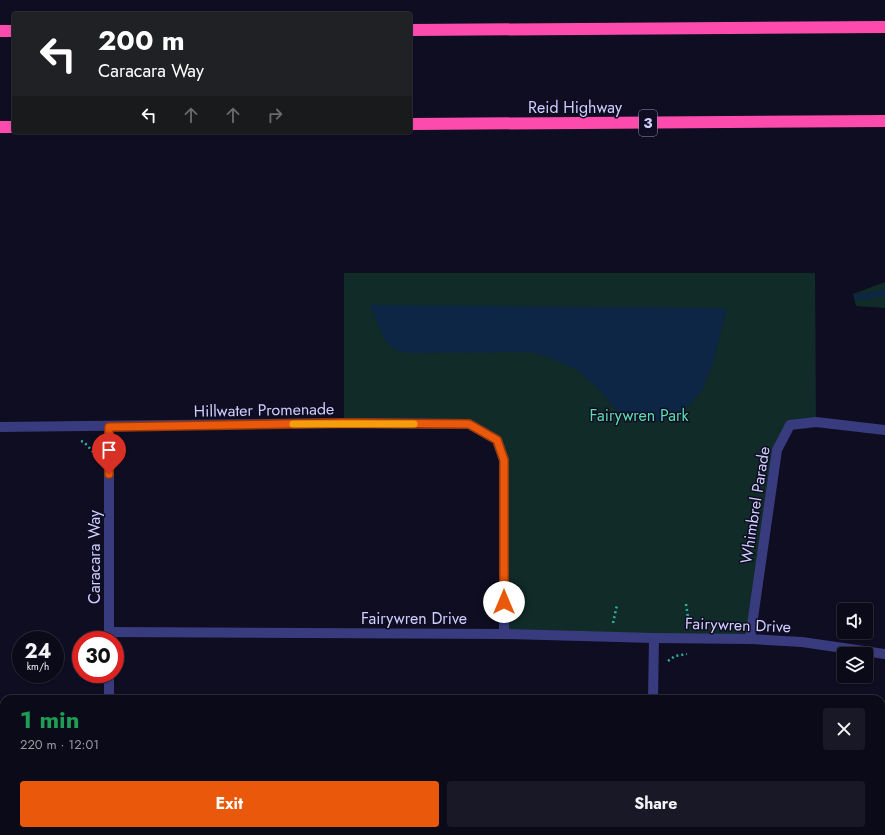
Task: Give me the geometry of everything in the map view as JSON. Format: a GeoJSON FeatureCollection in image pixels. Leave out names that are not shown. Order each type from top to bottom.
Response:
{"type":"FeatureCollection","features":[{"type":"Feature","properties":{"kind":"highway"},"geometry":{"type":"LineString","coordinates":[[412,30],[885,27]]}},
{"type":"Feature","properties":{"kind":"highway"},"geometry":{"type":"LineString","coordinates":[[0,31],[12,31]]}},
{"type":"Feature","properties":{"kind":"highway","name":"Reid Highway"},"geometry":{"type":"LineString","coordinates":[[412,124],[885,121]]}},
{"type":"Feature","properties":{"kind":"highway"},"geometry":{"type":"LineString","coordinates":[[0,127],[12,127]]}},
{"type":"Feature","properties":{"kind":"street","name":"Whimbrel Parade"},"geometry":{"type":"LineString","coordinates":[[750,639],[777,450],[790,426],[816,422],[885,430]]}},
{"type":"Feature","properties":{"kind":"street","name":"Hillwater Promenade"},"geometry":{"type":"LineString","coordinates":[[0,427],[109,427],[344,423],[469,424],[497,440],[504,460],[504,634]]}},
{"type":"Feature","properties":{"kind":"street","name":"Caracara Way"},"geometry":{"type":"LineString","coordinates":[[109,427],[109,631]]}},
{"type":"Feature","properties":{"kind":"street","name":"Fairywren Drive"},"geometry":{"type":"LineString","coordinates":[[124,636],[504,634],[690,639],[750,639],[802,642],[885,654]]}},
{"type":"Feature","properties":{"kind":"street"},"geometry":{"type":"LineString","coordinates":[[653,695],[654,638]]}},
{"type":"Feature","properties":{"kind":"street"},"geometry":{"type":"LineString","coordinates":[[109,683],[109,695]]}},
{"type":"Feature","properties":{"kind":"path"},"geometry":{"type":"LineString","coordinates":[[665,663],[675,656],[690,654],[686,604]]}},
{"type":"Feature","properties":{"kind":"green space","name":"Fairywren Park"},"geometry":{"type":"Polygon","coordinates":[[[344,273],[815,273],[816,422],[790,426],[777,450],[750,639],[504,634],[504,460],[497,440],[469,424],[344,423],[344,273]]]}},
{"type":"Feature","properties":{"kind":"green space"},"geometry":{"type":"Polygon","coordinates":[[[885,282],[885,308],[856,306],[853,294],[885,282]]]}},
{"type":"Feature","properties":{"kind":"water"},"geometry":{"type":"Polygon","coordinates":[[[370,305],[727,308],[712,366],[701,392],[683,411],[664,421],[639,421],[618,412],[598,388],[577,370],[551,358],[530,352],[411,353],[395,350],[384,339],[370,305]]]}},
{"type":"Feature","properties":{"kind":"waterway"},"geometry":{"type":"LineString","coordinates":[[857,297],[885,293]]}},
{"type":"Feature","properties":{"kind":"slow traffic"},"geometry":{"type":"LineString","coordinates":[[293,424],[414,424]]}},
{"type":"Feature","properties":{"kind":"route"},"geometry":{"type":"LineString","coordinates":[[109,474],[109,427],[344,423],[469,424],[497,440],[504,460],[504,602]]}}]}
